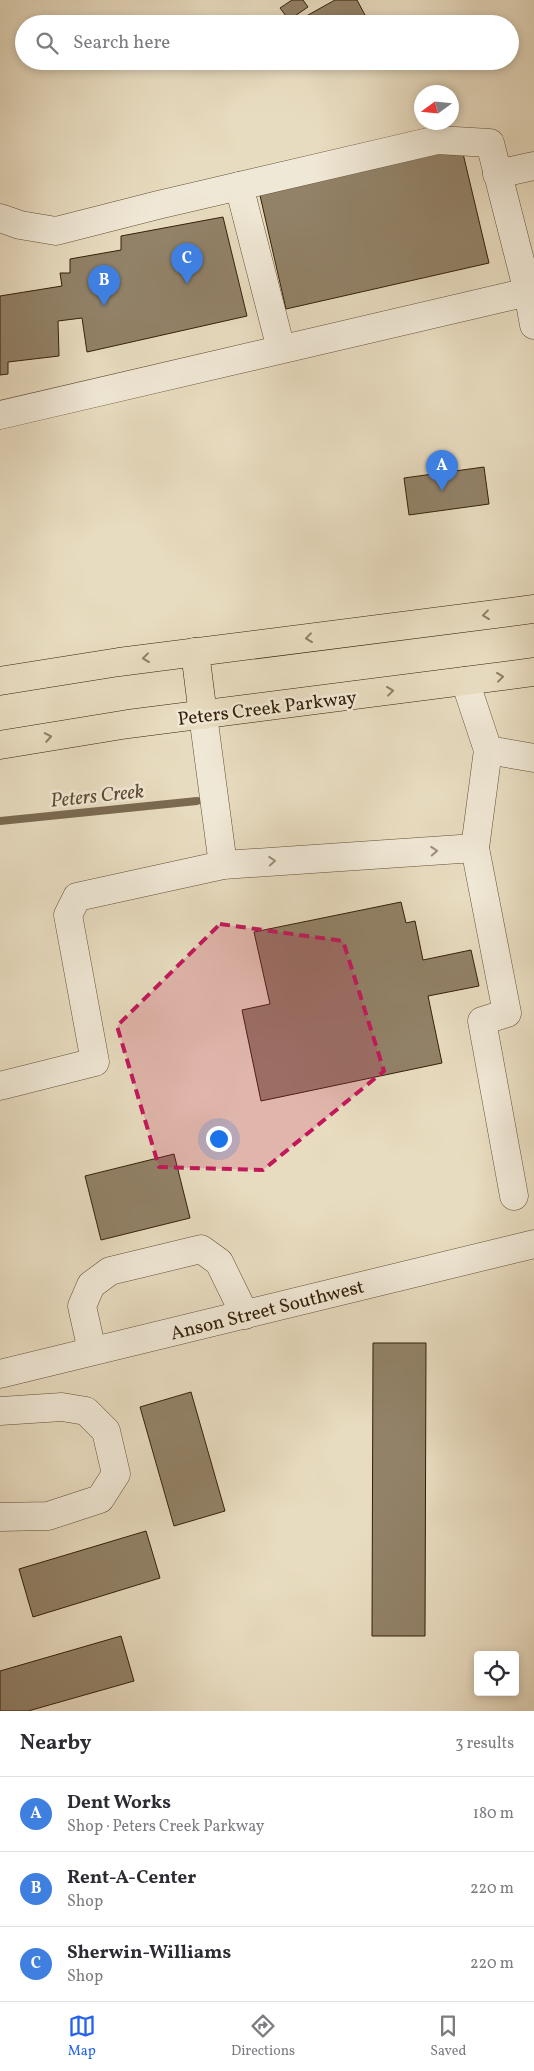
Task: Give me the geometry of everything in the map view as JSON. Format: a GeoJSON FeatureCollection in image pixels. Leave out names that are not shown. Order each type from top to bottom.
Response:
{"type":"FeatureCollection","features":[{"type":"Feature","properties":{"kind":"main road"},"geometry":{"type":"LineString","coordinates":[[0,681],[195,652],[534,609]]}},
{"type":"Feature","properties":{"kind":"main road"},"geometry":{"type":"LineString","coordinates":[[195,652],[203,715]]}},
{"type":"Feature","properties":{"kind":"main road","name":"Peters Creek Parkway"},"geometry":{"type":"LineString","coordinates":[[0,745],[128,724],[534,672]]}},
{"type":"Feature","properties":{"kind":"street"},"geometry":{"type":"LineString","coordinates":[[0,218],[20,225],[56,230],[437,140],[490,143],[497,174],[531,289],[534,324]]}},
{"type":"Feature","properties":{"kind":"street"},"geometry":{"type":"LineString","coordinates":[[497,174],[534,166]]}},
{"type":"Feature","properties":{"kind":"street"},"geometry":{"type":"LineString","coordinates":[[239,186],[281,349]]}},
{"type":"Feature","properties":{"kind":"street"},"geometry":{"type":"LineString","coordinates":[[0,414],[531,289]]}},
{"type":"Feature","properties":{"kind":"street"},"geometry":{"type":"LineString","coordinates":[[465,681],[488,750],[475,848],[507,1013],[482,1021],[514,1196]]}},
{"type":"Feature","properties":{"kind":"street"},"geometry":{"type":"LineString","coordinates":[[203,715],[223,865]]}},
{"type":"Feature","properties":{"kind":"street"},"geometry":{"type":"LineString","coordinates":[[488,750],[534,758]]}},
{"type":"Feature","properties":{"kind":"street"},"geometry":{"type":"LineString","coordinates":[[0,1086],[95,1062],[68,915],[77,897],[223,865],[475,848]]}},
{"type":"Feature","properties":{"kind":"street","name":"Anson Street Southwest"},"geometry":{"type":"LineString","coordinates":[[0,1374],[534,1244]]}},
{"type":"Feature","properties":{"kind":"street"},"geometry":{"type":"LineString","coordinates":[[92,1351],[82,1306],[91,1285],[110,1271],[201,1249],[218,1262],[245,1315]]}},
{"type":"Feature","properties":{"kind":"street"},"geometry":{"type":"LineString","coordinates":[[0,1411],[62,1407],[86,1411],[106,1431],[116,1474],[100,1500],[48,1516],[0,1517]]}},
{"type":"Feature","properties":{"kind":"highlighted area"},"geometry":{"type":"Polygon","coordinates":[[[220,924],[343,941],[384,1071],[263,1170],[159,1167],[117,1026],[220,924]]]}},
{"type":"Feature","properties":{"kind":"building"},"geometry":{"type":"Polygon","coordinates":[[[292,0],[303,0],[308,7],[296,15],[285,15],[280,8],[292,0]]]}},
{"type":"Feature","properties":{"kind":"building"},"geometry":{"type":"Polygon","coordinates":[[[335,0],[357,0],[365,15],[308,15],[335,0]]]}},
{"type":"Feature","properties":{"kind":"building"},"geometry":{"type":"Polygon","coordinates":[[[461,145],[489,263],[286,309],[259,191],[461,145]]]}},
{"type":"Feature","properties":{"kind":"building"},"geometry":{"type":"Polygon","coordinates":[[[223,217],[247,316],[87,352],[82,318],[58,321],[59,356],[8,362],[8,374],[0,375],[0,296],[62,286],[60,273],[70,273],[70,259],[121,250],[121,236],[223,217]]]}},
{"type":"Feature","properties":{"kind":"building"},"geometry":{"type":"Polygon","coordinates":[[[484,467],[489,504],[409,515],[404,478],[484,467]]]}},
{"type":"Feature","properties":{"kind":"building"},"geometry":{"type":"Polygon","coordinates":[[[401,902],[406,923],[415,921],[423,960],[471,950],[479,986],[428,996],[442,1063],[261,1101],[242,1010],[270,1004],[254,932],[401,902]]]}},
{"type":"Feature","properties":{"kind":"building"},"geometry":{"type":"Polygon","coordinates":[[[174,1154],[190,1218],[101,1240],[85,1176],[174,1154]]]}},
{"type":"Feature","properties":{"kind":"building"},"geometry":{"type":"Polygon","coordinates":[[[373,1343],[426,1343],[425,1636],[372,1636],[373,1343]]]}},
{"type":"Feature","properties":{"kind":"building"},"geometry":{"type":"Polygon","coordinates":[[[191,1392],[225,1511],[174,1526],[140,1407],[191,1392]]]}},
{"type":"Feature","properties":{"kind":"building"},"geometry":{"type":"Polygon","coordinates":[[[146,1531],[160,1578],[33,1617],[19,1569],[146,1531]]]}},
{"type":"Feature","properties":{"kind":"building"},"geometry":{"type":"Polygon","coordinates":[[[121,1636],[134,1681],[28,1711],[0,1711],[0,1671],[121,1636]]]}},
{"type":"Feature","properties":{"kind":"waterway","name":"Peters Creek"},"geometry":{"type":"LineString","coordinates":[[0,821],[197,801]]}},
{"type":"Feature","properties":{"kind":"place","name":"Sherwin-Williams"},"geometry":{"type":"Point","coordinates":[187,284]}},
{"type":"Feature","properties":{"kind":"place","name":"Rent-A-Center"},"geometry":{"type":"Point","coordinates":[104,306]}},
{"type":"Feature","properties":{"kind":"place","name":"Dent Works"},"geometry":{"type":"Point","coordinates":[442,491]}}]}
